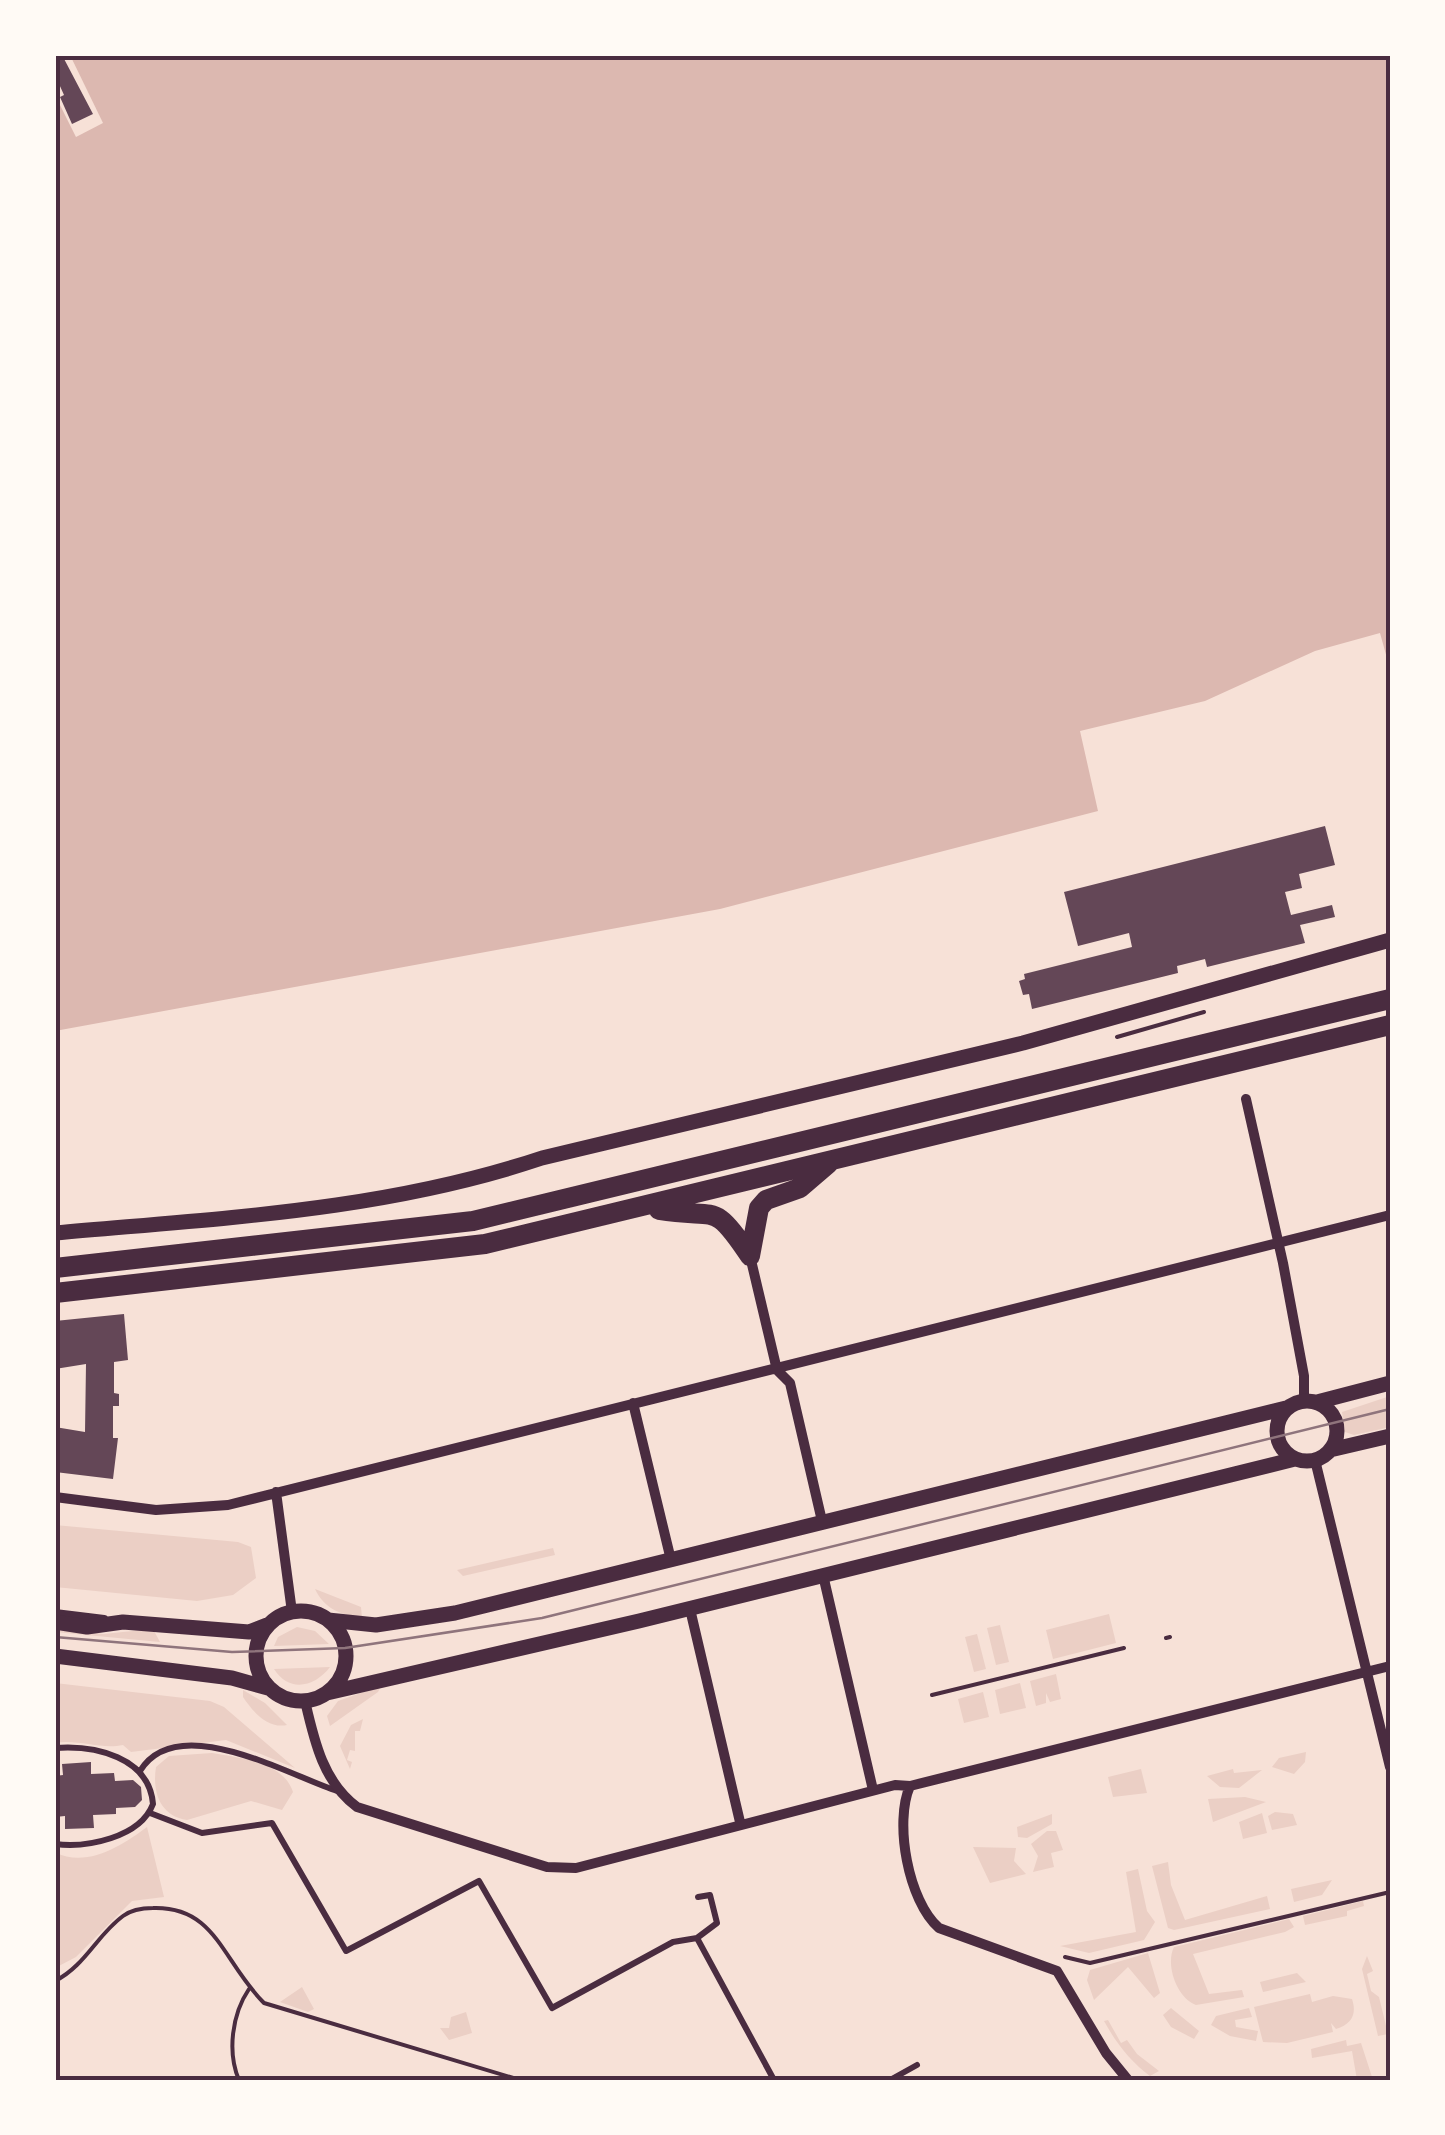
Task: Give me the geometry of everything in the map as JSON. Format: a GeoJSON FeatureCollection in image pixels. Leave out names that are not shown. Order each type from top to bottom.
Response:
{"type":"FeatureCollection","features":[{"type":"Feature","properties":{"kind":"highway"},"geometry":{"type":"LineString","coordinates":[[1342,1012],[1390,986]]}},
{"type":"Feature","properties":{"kind":"highway"},"geometry":{"type":"LineString","coordinates":[[55,1268],[473,1221],[1390,999]]}},
{"type":"Feature","properties":{"kind":"highway"},"geometry":{"type":"LineString","coordinates":[[55,1293],[440,1252],[642,1207],[1390,1025]]}},
{"type":"Feature","properties":{"kind":"highway"},"geometry":{"type":"LineString","coordinates":[[750,1256],[759,1208],[779,1194],[800,1188],[830,1162]]}},
{"type":"Feature","properties":{"kind":"highway"},"geometry":{"type":"LineString","coordinates":[[642,1207],[717,1214],[727,1220],[750,1256]]}},
{"type":"Feature","properties":{"kind":"street"},"geometry":{"type":"LineString","coordinates":[[55,1233],[366,1204],[476,1180],[542,1158],[1023,1043],[1390,940]]}},
{"type":"Feature","properties":{"kind":"street"},"geometry":{"type":"LineString","coordinates":[[1246,1099],[1304,1376],[1311,1401],[1329,1410],[1337,1426],[1330,1450]]}},
{"type":"Feature","properties":{"kind":"street"},"geometry":{"type":"LineString","coordinates":[[55,1497],[182,1510],[228,1505],[1390,1215]]}},
{"type":"Feature","properties":{"kind":"street"},"geometry":{"type":"LineString","coordinates":[[750,1256],[778,1370],[790,1383],[822,1521]]}},
{"type":"Feature","properties":{"kind":"street"},"geometry":{"type":"LineString","coordinates":[[55,1614],[249,1632],[292,1612],[376,1625],[456,1613],[1390,1383]]}},
{"type":"Feature","properties":{"kind":"street"},"geometry":{"type":"LineString","coordinates":[[633,1403],[671,1560]]}},
{"type":"Feature","properties":{"kind":"street"},"geometry":{"type":"LineString","coordinates":[[1286,1408],[1278,1421],[1277,1436],[1283,1450],[1295,1459]]}},
{"type":"Feature","properties":{"kind":"street"},"geometry":{"type":"LineString","coordinates":[[55,1656],[232,1678],[304,1701],[414,1671],[690,1609],[1295,1459],[1315,1460],[1330,1450],[1390,1436]]}},
{"type":"Feature","properties":{"kind":"street"},"geometry":{"type":"LineString","coordinates":[[1315,1460],[1390,1767]]}},
{"type":"Feature","properties":{"kind":"street"},"geometry":{"type":"LineString","coordinates":[[276,1492],[292,1612]]}},
{"type":"Feature","properties":{"kind":"street"},"geometry":{"type":"LineString","coordinates":[[822,1575],[874,1790]]}},
{"type":"Feature","properties":{"kind":"street"},"geometry":{"type":"LineString","coordinates":[[690,1609],[740,1822]]}},
{"type":"Feature","properties":{"kind":"street"},"geometry":{"type":"LineString","coordinates":[[327,1693],[336,1684],[346,1659],[342,1638],[328,1620]]}},
{"type":"Feature","properties":{"kind":"street"},"geometry":{"type":"LineString","coordinates":[[55,1622],[87,1627],[123,1622]]}},
{"type":"Feature","properties":{"kind":"street"},"geometry":{"type":"LineString","coordinates":[[268,1688],[260,1676],[256,1652],[270,1623]]}},
{"type":"Feature","properties":{"kind":"street"},"geometry":{"type":"LineString","coordinates":[[304,1701],[311,1736],[337,1791],[375,1814],[562,1869],[704,1836],[740,1822],[874,1790],[910,1786],[1390,1666]]}},
{"type":"Feature","properties":{"kind":"street"},"geometry":{"type":"LineString","coordinates":[[910,1786],[901,1818],[916,1892],[929,1919],[939,1928],[1057,1971],[1106,2053],[1128,2080]]}},
{"type":"Feature","properties":{"kind":"lane"},"geometry":{"type":"LineString","coordinates":[[55,1748],[94,1749],[127,1761],[140,1771],[152,1792],[150,1813]]}},
{"type":"Feature","properties":{"kind":"lane"},"geometry":{"type":"LineString","coordinates":[[140,1771],[149,1758],[165,1750],[227,1748],[337,1791]]}},
{"type":"Feature","properties":{"kind":"lane"},"geometry":{"type":"LineString","coordinates":[[55,1844],[88,1844],[107,1839],[150,1813]]}},
{"type":"Feature","properties":{"kind":"lane"},"geometry":{"type":"LineString","coordinates":[[150,1813],[202,1833],[272,1823],[346,1951],[479,1881],[552,2008],[674,1942],[697,1938],[716,1923],[710,1895],[698,1897]]}},
{"type":"Feature","properties":{"kind":"lane"},"geometry":{"type":"LineString","coordinates":[[697,1938],[774,2080]]}},
{"type":"Feature","properties":{"kind":"lane"},"geometry":{"type":"LineString","coordinates":[[890,2080],[917,2065]]}},
{"type":"Feature","properties":{"kind":"path"},"geometry":{"type":"LineString","coordinates":[[932,1695],[1124,1648]]}},
{"type":"Feature","properties":{"kind":"path"},"geometry":{"type":"LineString","coordinates":[[1056,1954],[1090,1963],[1390,1892]]}},
{"type":"Feature","properties":{"kind":"path"},"geometry":{"type":"LineString","coordinates":[[55,1980],[73,1971],[123,1916],[140,1909],[174,1906],[202,1918],[249,1989],[264,2004],[520,2080]]}},
{"type":"Feature","properties":{"kind":"path"},"geometry":{"type":"LineString","coordinates":[[239,2080],[234,2062],[235,2018],[249,1989]]}},
{"type":"Feature","properties":{"kind":"path"},"geometry":{"type":"LineString","coordinates":[[142,2080],[157,2080]]}},
{"type":"Feature","properties":{"kind":"shaded area"},"geometry":{"type":"Polygon","coordinates":[[[55,55],[1390,55],[1390,669],[1380,633],[1315,651],[1205,701],[1080,731],[1098,811],[720,909],[55,1031],[55,55]]]}},
{"type":"Feature","properties":{"kind":"shaded area"},"geometry":{"type":"Polygon","coordinates":[[[1390,1396],[1390,1427],[1354,1435],[1345,1432],[1342,1412],[1390,1396]]]}},
{"type":"Feature","properties":{"kind":"shaded area"},"geometry":{"type":"Polygon","coordinates":[[[55,1525],[238,1542],[251,1547],[256,1578],[233,1595],[197,1601],[55,1587],[55,1525]]]}},
{"type":"Feature","properties":{"kind":"shaded area"},"geometry":{"type":"Polygon","coordinates":[[[553,1548],[555,1555],[463,1576],[457,1570],[553,1548]]]}},
{"type":"Feature","properties":{"kind":"shaded area"},"geometry":{"type":"Polygon","coordinates":[[[315,1589],[361,1607],[362,1618],[334,1610],[315,1589]]]}},
{"type":"Feature","properties":{"kind":"shaded area"},"geometry":{"type":"Polygon","coordinates":[[[1109,1614],[1116,1643],[1053,1659],[1046,1630],[1109,1614]]]}},
{"type":"Feature","properties":{"kind":"shaded area"},"geometry":{"type":"Polygon","coordinates":[[[1000,1625],[1009,1662],[996,1665],[987,1628],[1000,1625]]]}},
{"type":"Feature","properties":{"kind":"shaded area"},"geometry":{"type":"Polygon","coordinates":[[[55,1627],[103,1634],[153,1629],[160,1642],[55,1632],[55,1627]]]}},
{"type":"Feature","properties":{"kind":"shaded area"},"geometry":{"type":"Polygon","coordinates":[[[297,1627],[315,1631],[329,1644],[274,1646],[278,1637],[297,1627]]]}},
{"type":"Feature","properties":{"kind":"shaded area"},"geometry":{"type":"Polygon","coordinates":[[[977,1634],[986,1669],[974,1672],[965,1637],[977,1634]]]}},
{"type":"Feature","properties":{"kind":"shaded area"},"geometry":{"type":"Polygon","coordinates":[[[330,1667],[317,1679],[302,1685],[287,1682],[274,1669],[330,1667]]]}},
{"type":"Feature","properties":{"kind":"shaded area"},"geometry":{"type":"Polygon","coordinates":[[[1056,1674],[1061,1699],[1050,1702],[1046,1693],[1046,1703],[1036,1706],[1030,1681],[1056,1674]]]}},
{"type":"Feature","properties":{"kind":"shaded area"},"geometry":{"type":"Polygon","coordinates":[[[55,1683],[210,1701],[224,1707],[295,1768],[226,1740],[131,1752],[123,1745],[55,1743],[55,1683]]]}},
{"type":"Feature","properties":{"kind":"shaded area"},"geometry":{"type":"Polygon","coordinates":[[[1020,1683],[1026,1708],[1000,1714],[995,1690],[1020,1683]]]}},
{"type":"Feature","properties":{"kind":"shaded area"},"geometry":{"type":"Polygon","coordinates":[[[381,1686],[330,1726],[327,1716],[338,1701],[381,1686]]]}},
{"type":"Feature","properties":{"kind":"shaded area"},"geometry":{"type":"Polygon","coordinates":[[[243,1690],[265,1703],[287,1725],[262,1718],[243,1697],[243,1690]]]}},
{"type":"Feature","properties":{"kind":"shaded area"},"geometry":{"type":"Polygon","coordinates":[[[983,1692],[989,1717],[964,1723],[958,1699],[983,1692]]]}},
{"type":"Feature","properties":{"kind":"shaded area"},"geometry":{"type":"Polygon","coordinates":[[[363,1719],[360,1731],[355,1731],[355,1751],[350,1750],[347,1760],[352,1762],[350,1769],[340,1746],[351,1725],[363,1719]]]}},
{"type":"Feature","properties":{"kind":"shaded area"},"geometry":{"type":"Polygon","coordinates":[[[1306,1752],[1305,1762],[1294,1774],[1272,1767],[1279,1758],[1306,1752]]]}},
{"type":"Feature","properties":{"kind":"shaded area"},"geometry":{"type":"Polygon","coordinates":[[[212,1753],[247,1759],[280,1774],[293,1792],[282,1810],[251,1801],[187,1820],[170,1814],[157,1794],[156,1767],[169,1756],[212,1753]]]}},
{"type":"Feature","properties":{"kind":"shaded area"},"geometry":{"type":"Polygon","coordinates":[[[1141,1769],[1147,1793],[1113,1797],[1108,1777],[1141,1769]]]}},
{"type":"Feature","properties":{"kind":"shaded area"},"geometry":{"type":"Polygon","coordinates":[[[1233,1769],[1234,1773],[1262,1770],[1239,1788],[1220,1787],[1207,1776],[1233,1769]]]}},
{"type":"Feature","properties":{"kind":"shaded area"},"geometry":{"type":"Polygon","coordinates":[[[1245,1797],[1266,1802],[1213,1822],[1208,1799],[1245,1797]]]}},
{"type":"Feature","properties":{"kind":"shaded area"},"geometry":{"type":"Polygon","coordinates":[[[1275,1812],[1293,1814],[1297,1825],[1272,1830],[1268,1816],[1275,1812]]]}},
{"type":"Feature","properties":{"kind":"shaded area"},"geometry":{"type":"Polygon","coordinates":[[[1262,1813],[1267,1833],[1243,1839],[1239,1822],[1262,1813]]]}},
{"type":"Feature","properties":{"kind":"shaded area"},"geometry":{"type":"Polygon","coordinates":[[[1052,1814],[1052,1824],[1027,1838],[1018,1837],[1017,1827],[1052,1814]]]}},
{"type":"Feature","properties":{"kind":"shaded area"},"geometry":{"type":"Polygon","coordinates":[[[147,1827],[164,1897],[132,1901],[76,1957],[55,1968],[55,1852],[79,1858],[104,1853],[147,1827]]]}},
{"type":"Feature","properties":{"kind":"shaded area"},"geometry":{"type":"Polygon","coordinates":[[[1047,1831],[1056,1831],[1063,1850],[1051,1853],[1054,1867],[1033,1872],[1038,1856],[1031,1844],[1047,1831]]]}},
{"type":"Feature","properties":{"kind":"shaded area"},"geometry":{"type":"Polygon","coordinates":[[[973,1847],[1016,1848],[1014,1861],[1026,1874],[990,1883],[973,1847]]]}},
{"type":"Feature","properties":{"kind":"shaded area"},"geometry":{"type":"Polygon","coordinates":[[[1168,1862],[1171,1885],[1185,1920],[1267,1896],[1270,1909],[1174,1930],[1168,1928],[1152,1866],[1168,1862]]]}},
{"type":"Feature","properties":{"kind":"shaded area"},"geometry":{"type":"Polygon","coordinates":[[[1138,1869],[1147,1911],[1155,1922],[1144,1940],[1089,1953],[1060,1946],[1136,1932],[1126,1872],[1138,1869]]]}},
{"type":"Feature","properties":{"kind":"shaded area"},"geometry":{"type":"Polygon","coordinates":[[[1332,1880],[1322,1895],[1294,1902],[1291,1889],[1332,1880]]]}},
{"type":"Feature","properties":{"kind":"shaded area"},"geometry":{"type":"Polygon","coordinates":[[[1363,1901],[1364,1906],[1347,1911],[1347,1916],[1305,1925],[1303,1916],[1363,1901]]]}},
{"type":"Feature","properties":{"kind":"shaded area"},"geometry":{"type":"Polygon","coordinates":[[[1289,1919],[1294,1927],[1285,1932],[1193,1954],[1209,1994],[1242,1990],[1244,1997],[1196,2005],[1183,1996],[1172,1971],[1174,1947],[1289,1919]]]}},
{"type":"Feature","properties":{"kind":"shaded area"},"geometry":{"type":"Polygon","coordinates":[[[1148,1953],[1160,1993],[1154,1998],[1128,1967],[1094,2000],[1087,1980],[1090,1970],[1148,1953]]]}},
{"type":"Feature","properties":{"kind":"shaded area"},"geometry":{"type":"Polygon","coordinates":[[[1367,1956],[1373,1971],[1367,1974],[1371,1991],[1379,1997],[1388,2034],[1378,2036],[1362,1969],[1367,1956]]]}},
{"type":"Feature","properties":{"kind":"shaded area"},"geometry":{"type":"Polygon","coordinates":[[[1297,1973],[1306,1982],[1263,1992],[1260,1982],[1297,1973]]]}},
{"type":"Feature","properties":{"kind":"shaded area"},"geometry":{"type":"Polygon","coordinates":[[[302,1987],[314,2009],[308,2012],[280,2002],[302,1987]]]}},
{"type":"Feature","properties":{"kind":"shaded area"},"geometry":{"type":"Polygon","coordinates":[[[1310,1994],[1312,2002],[1333,1996],[1352,1999],[1352,2018],[1336,2029],[1331,2023],[1333,2032],[1287,2043],[1263,2042],[1254,2007],[1310,1994]]]}},
{"type":"Feature","properties":{"kind":"shaded area"},"geometry":{"type":"Polygon","coordinates":[[[1171,2008],[1199,2031],[1194,2039],[1171,2027],[1163,2015],[1171,2008]]]}},
{"type":"Feature","properties":{"kind":"shaded area"},"geometry":{"type":"Polygon","coordinates":[[[1249,2008],[1252,2017],[1235,2020],[1236,2027],[1258,2031],[1256,2041],[1230,2036],[1211,2025],[1216,2016],[1249,2008]]]}},
{"type":"Feature","properties":{"kind":"shaded area"},"geometry":{"type":"Polygon","coordinates":[[[466,2012],[472,2033],[449,2040],[440,2028],[449,2028],[451,2017],[466,2012]]]}},
{"type":"Feature","properties":{"kind":"shaded area"},"geometry":{"type":"Polygon","coordinates":[[[1108,2020],[1121,2043],[1127,2040],[1137,2054],[1159,2071],[1150,2076],[1136,2065],[1104,2021],[1108,2020]]]}},
{"type":"Feature","properties":{"kind":"shaded area"},"geometry":{"type":"Polygon","coordinates":[[[1346,2040],[1347,2046],[1361,2043],[1373,2080],[1357,2080],[1352,2051],[1312,2058],[1311,2049],[1346,2040]]]}},
{"type":"Feature","properties":{"kind":"pier"},"geometry":{"type":"Polygon","coordinates":[[[55,55],[70,55],[103,123],[76,137],[55,95],[55,55]]]}},
{"type":"Feature","properties":{"kind":"building"},"geometry":{"type":"Polygon","coordinates":[[[55,55],[62,55],[93,114],[72,124],[60,97],[64,95],[55,75],[55,55]]]}},
{"type":"Feature","properties":{"kind":"building"},"geometry":{"type":"Polygon","coordinates":[[[1325,826],[1335,865],[1299,874],[1302,888],[1285,892],[1291,915],[1332,905],[1335,917],[1300,925],[1305,943],[1207,967],[1205,959],[1177,966],[1178,973],[1032,1009],[1029,994],[1023,995],[1019,981],[1025,979],[1024,974],[1132,947],[1129,933],[1078,946],[1064,892],[1325,826]]]}},
{"type":"Feature","properties":{"kind":"building"},"geometry":{"type":"Polygon","coordinates":[[[124,1314],[128,1360],[114,1362],[114,1393],[119,1394],[119,1406],[113,1406],[113,1438],[118,1438],[113,1479],[55,1472],[55,1427],[85,1432],[86,1364],[55,1369],[55,1321],[124,1314]]]}},
{"type":"Feature","properties":{"kind":"building"},"geometry":{"type":"Polygon","coordinates":[[[91,1762],[91,1774],[114,1773],[115,1781],[133,1780],[141,1787],[142,1800],[135,1807],[116,1808],[116,1814],[93,1815],[94,1828],[65,1829],[65,1816],[55,1817],[55,1776],[63,1775],[62,1764],[91,1762]]]}},
{"type":"Feature","properties":{"kind":"tram line"},"geometry":{"type":"LineString","coordinates":[[55,1637],[232,1652],[345,1648],[542,1618],[1390,1409]]}}]}
